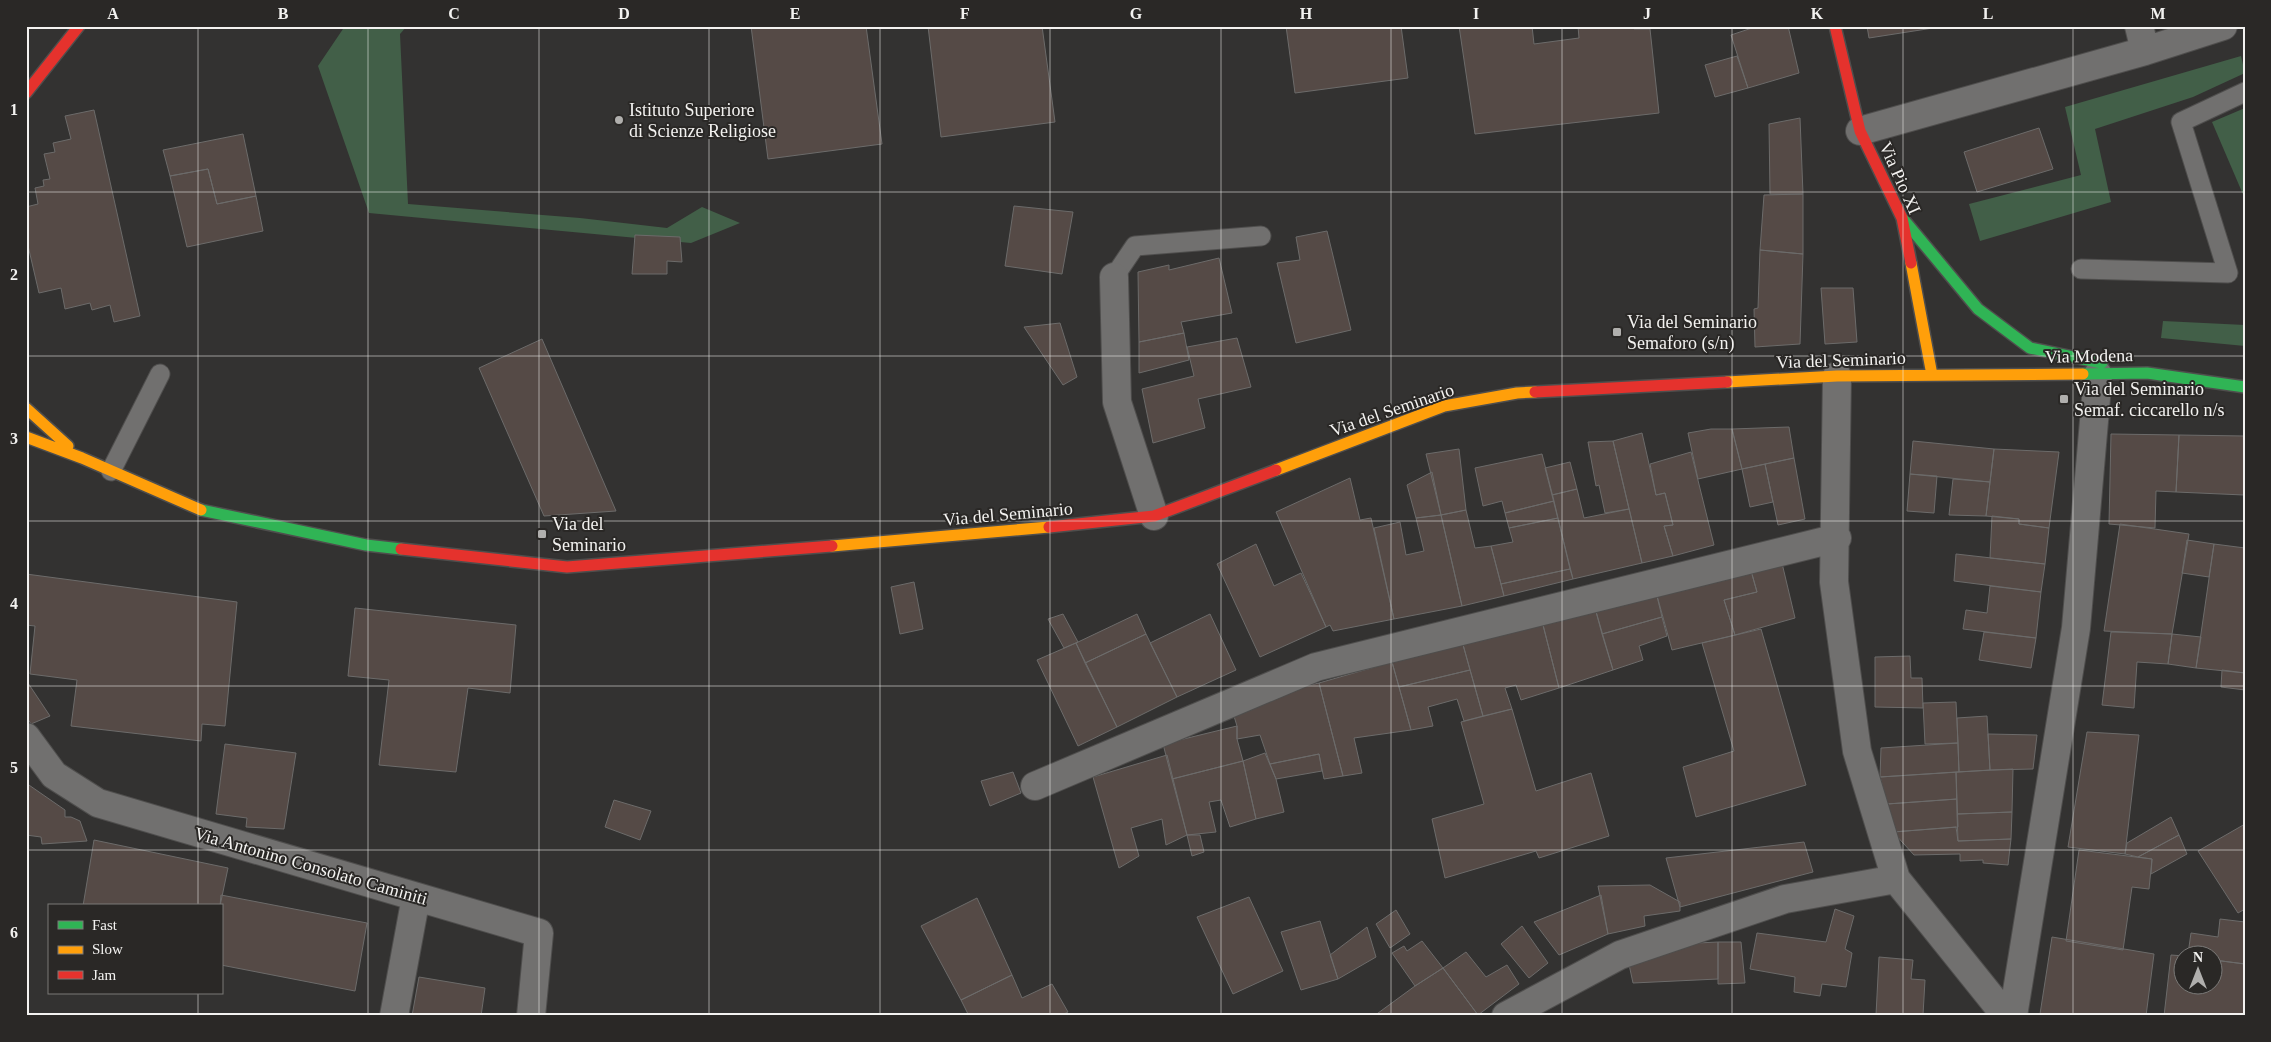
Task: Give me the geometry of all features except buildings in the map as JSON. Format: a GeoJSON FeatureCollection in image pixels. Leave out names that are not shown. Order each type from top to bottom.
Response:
{"type":"FeatureCollection","features":[{"type":"Feature","properties":{"kind":"main road"},"geometry":{"type":"LineString","coordinates":[[26,93],[79,26]]}},
{"type":"Feature","properties":{"kind":"main road","name":"Via Pio XI"},"geometry":{"type":"LineString","coordinates":[[1834,26],[1860,131],[1902,218],[1932,375]]}},
{"type":"Feature","properties":{"kind":"main road"},"geometry":{"type":"LineString","coordinates":[[1902,218],[1978,309],[2030,348],[2147,373]]}},
{"type":"Feature","properties":{"kind":"main road","name":"Via Modena"},"geometry":{"type":"LineString","coordinates":[[1932,375],[2098,375],[2147,373],[2245,387]]}},
{"type":"Feature","properties":{"kind":"main road","name":"Via del Seminario"},"geometry":{"type":"LineString","coordinates":[[82,458],[195,509],[356,543],[567,567],[988,534],[1154,516],[1444,406],[1517,393],[1837,376],[1932,375]]}},
{"type":"Feature","properties":{"kind":"main road"},"geometry":{"type":"LineString","coordinates":[[26,408],[82,458]]}},
{"type":"Feature","properties":{"kind":"main road"},"geometry":{"type":"LineString","coordinates":[[26,437],[82,458]]}},
{"type":"Feature","properties":{"kind":"street"},"geometry":{"type":"LineString","coordinates":[[1860,131],[2142,39],[2223,26]]}},
{"type":"Feature","properties":{"kind":"street"},"geometry":{"type":"LineString","coordinates":[[1114,277],[1116,402],[1154,516]]}},
{"type":"Feature","properties":{"kind":"street"},"geometry":{"type":"LineString","coordinates":[[2013,1016],[2076,628],[2098,375]]}},
{"type":"Feature","properties":{"kind":"street"},"geometry":{"type":"LineString","coordinates":[[1837,376],[1837,538],[1834,582],[1857,751],[1896,879],[2006,1016]]}},
{"type":"Feature","properties":{"kind":"street"},"geometry":{"type":"LineString","coordinates":[[1035,786],[1316,667],[1837,538]]}},
{"type":"Feature","properties":{"kind":"street","name":"Via Antonino Consolato Caminiti"},"geometry":{"type":"LineString","coordinates":[[26,737],[54,775],[98,803],[539,933],[531,1016]]}},
{"type":"Feature","properties":{"kind":"street"},"geometry":{"type":"LineString","coordinates":[[1506,1016],[1620,955],[1786,899],[1896,879]]}},
{"type":"Feature","properties":{"kind":"street"},"geometry":{"type":"LineString","coordinates":[[394,1016],[416,897]]}},
{"type":"Feature","properties":{"kind":"lane"},"geometry":{"type":"LineString","coordinates":[[2081,269],[2228,273],[2182,122],[2245,92]]}},
{"type":"Feature","properties":{"kind":"lane"},"geometry":{"type":"LineString","coordinates":[[1114,277],[1135,246],[1261,236]]}},
{"type":"Feature","properties":{"kind":"lane"},"geometry":{"type":"LineString","coordinates":[[111,471],[160,374]]}},
{"type":"Feature","properties":{"kind":"green space"},"geometry":{"type":"Polygon","coordinates":[[[345,26],[407,26],[400,34],[408,204],[580,218],[667,228],[702,207],[740,223],[691,243],[369,213],[318,66],[345,26]]]}},
{"type":"Feature","properties":{"kind":"green space"},"geometry":{"type":"Polygon","coordinates":[[[2241,56],[2245,73],[2193,97],[2095,129],[2111,202],[1980,241],[1969,204],[2081,175],[2065,107],[2241,56]]]}},
{"type":"Feature","properties":{"kind":"green space"},"geometry":{"type":"Polygon","coordinates":[[[2245,108],[2245,199],[2212,122],[2245,108]]]}},
{"type":"Feature","properties":{"kind":"green space"},"geometry":{"type":"Polygon","coordinates":[[[2163,321],[2245,325],[2245,346],[2161,338],[2163,321]]]}},
{"type":"Feature","properties":{"kind":"traffic: fast"},"geometry":{"type":"LineString","coordinates":[[1904,220],[1978,309],[2030,348],[2102,363]]}},
{"type":"Feature","properties":{"kind":"traffic: fast"},"geometry":{"type":"LineString","coordinates":[[2083,374],[2147,373],[2245,387]]}},
{"type":"Feature","properties":{"kind":"traffic: fast"},"geometry":{"type":"LineString","coordinates":[[201,510],[366,545],[401,549]]}},
{"type":"Feature","properties":{"kind":"traffic: slow"},"geometry":{"type":"LineString","coordinates":[[1911,263],[1932,375]]}},
{"type":"Feature","properties":{"kind":"traffic: slow"},"geometry":{"type":"LineString","coordinates":[[1727,382],[1837,376],[2083,374]]}},
{"type":"Feature","properties":{"kind":"traffic: slow"},"geometry":{"type":"LineString","coordinates":[[1276,470],[1444,406],[1517,393],[1535,392]]}},
{"type":"Feature","properties":{"kind":"traffic: slow"},"geometry":{"type":"LineString","coordinates":[[26,408],[68,446]]}},
{"type":"Feature","properties":{"kind":"traffic: slow"},"geometry":{"type":"LineString","coordinates":[[26,437],[82,458],[201,510]]}},
{"type":"Feature","properties":{"kind":"traffic: slow"},"geometry":{"type":"LineString","coordinates":[[832,546],[1049,527]]}},
{"type":"Feature","properties":{"kind":"traffic: jam"},"geometry":{"type":"LineString","coordinates":[[26,93],[79,26]]}},
{"type":"Feature","properties":{"kind":"traffic: jam"},"geometry":{"type":"LineString","coordinates":[[1835,26],[1860,131],[1902,218],[1911,263]]}},
{"type":"Feature","properties":{"kind":"traffic: jam"},"geometry":{"type":"LineString","coordinates":[[1535,392],[1727,382]]}},
{"type":"Feature","properties":{"kind":"traffic: jam"},"geometry":{"type":"LineString","coordinates":[[1049,527],[1154,516],[1276,470]]}},
{"type":"Feature","properties":{"kind":"traffic: jam"},"geometry":{"type":"LineString","coordinates":[[401,549],[567,567],[832,546]]}},
{"type":"Feature","properties":{"kind":"place","name":"Istituto Superiore di Scienze Religiose"},"geometry":{"type":"Point","coordinates":[619,120]}},
{"type":"Feature","properties":{"kind":"place","name":"Via del Seminario Semaforo (s/n)"},"geometry":{"type":"Point","coordinates":[1617,332]}},
{"type":"Feature","properties":{"kind":"place","name":"Via del Seminario Semaf. ciccarello n/s"},"geometry":{"type":"Point","coordinates":[2064,399]}},
{"type":"Feature","properties":{"kind":"place","name":"Via del Seminario"},"geometry":{"type":"Point","coordinates":[542,534]}}]}
